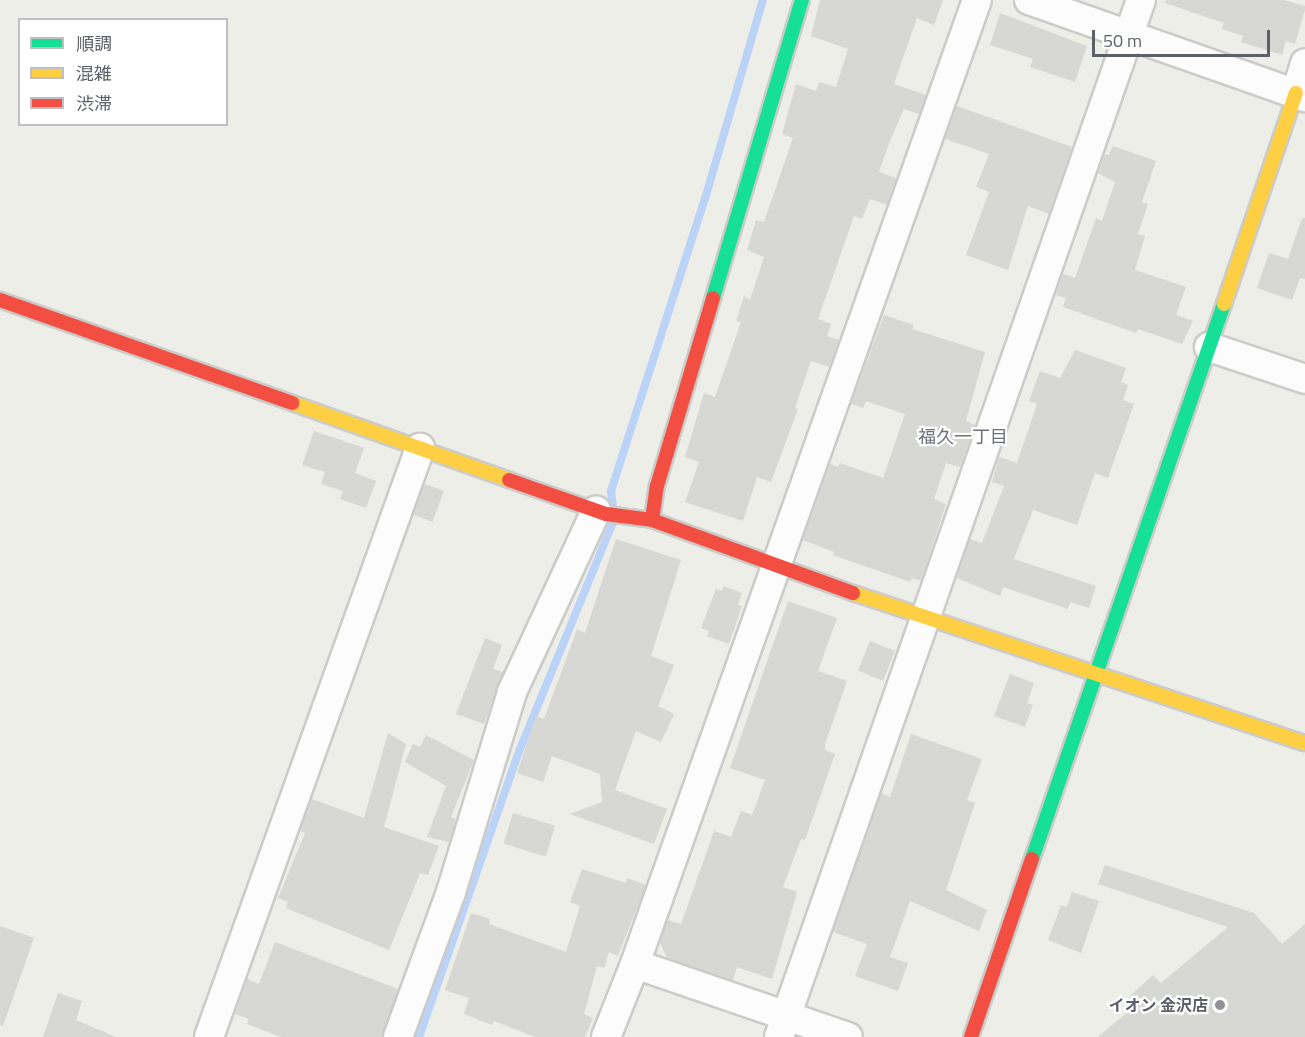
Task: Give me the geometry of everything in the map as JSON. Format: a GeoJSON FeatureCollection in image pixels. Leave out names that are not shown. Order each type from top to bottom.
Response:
{"type":"FeatureCollection","features":[{"type":"Feature","properties":{"kind":"street"},"geometry":{"type":"LineString","coordinates":[[652,519],[657,486],[802,0]]}},
{"type":"Feature","properties":{"kind":"street"},"geometry":{"type":"LineString","coordinates":[[606,1037],[635,964],[976,0]]}},
{"type":"Feature","properties":{"kind":"street"},"geometry":{"type":"LineString","coordinates":[[1029,0],[1300,95]]}},
{"type":"Feature","properties":{"kind":"street"},"geometry":{"type":"LineString","coordinates":[[783,1026],[1141,0]]}},
{"type":"Feature","properties":{"kind":"street"},"geometry":{"type":"LineString","coordinates":[[971,1037],[1098,675],[1209,347],[1300,95],[1305,63]]}},
{"type":"Feature","properties":{"kind":"street"},"geometry":{"type":"LineString","coordinates":[[0,300],[601,513],[652,519],[774,567],[1305,743]]}},
{"type":"Feature","properties":{"kind":"street"},"geometry":{"type":"LineString","coordinates":[[1209,347],[1305,379]]}},
{"type":"Feature","properties":{"kind":"street"},"geometry":{"type":"LineString","coordinates":[[209,1037],[420,448]]}},
{"type":"Feature","properties":{"kind":"street"},"geometry":{"type":"LineString","coordinates":[[399,1037],[451,892],[512,692],[601,513]]}},
{"type":"Feature","properties":{"kind":"street"},"geometry":{"type":"LineString","coordinates":[[635,964],[783,1026],[848,1037]]}},
{"type":"Feature","properties":{"kind":"building"},"geometry":{"type":"Polygon","coordinates":[[[820,0],[943,0],[934,25],[917,18],[894,84],[926,95],[919,114],[904,109],[891,138],[879,172],[896,178],[887,205],[870,199],[862,219],[854,216],[818,319],[831,324],[827,336],[839,340],[829,367],[811,361],[795,408],[798,409],[771,482],[757,477],[743,521],[685,502],[699,462],[685,457],[704,393],[715,397],[741,322],[736,321],[744,296],[750,300],[764,257],[747,250],[756,220],[764,222],[793,138],[782,134],[796,84],[816,91],[819,82],[836,87],[848,49],[811,36],[820,0]]]}},
{"type":"Feature","properties":{"kind":"building"},"geometry":{"type":"Polygon","coordinates":[[[1166,0],[1284,0],[1305,6],[1305,10],[1295,44],[1286,41],[1282,55],[1241,42],[1243,36],[1222,29],[1224,23],[1165,3],[1166,0]]]}},
{"type":"Feature","properties":{"kind":"building"},"geometry":{"type":"Polygon","coordinates":[[[1000,13],[1087,46],[1075,82],[1030,67],[1033,59],[990,45],[1000,13]]]}},
{"type":"Feature","properties":{"kind":"building"},"geometry":{"type":"Polygon","coordinates":[[[957,106],[1072,147],[1049,214],[1028,206],[1008,270],[966,255],[989,192],[976,187],[989,154],[945,139],[957,106]]]}},
{"type":"Feature","properties":{"kind":"building"},"geometry":{"type":"Polygon","coordinates":[[[1113,146],[1156,161],[1142,202],[1148,204],[1138,234],[1145,236],[1135,270],[1186,287],[1176,315],[1193,321],[1182,344],[1138,329],[1136,333],[1063,307],[1066,298],[1056,295],[1063,274],[1075,278],[1096,218],[1102,221],[1115,182],[1098,173],[1105,154],[1109,155],[1113,146]]]}},
{"type":"Feature","properties":{"kind":"building"},"geometry":{"type":"Polygon","coordinates":[[[1302,218],[1305,218],[1305,279],[1300,278],[1292,300],[1257,288],[1269,253],[1288,259],[1302,218]]]}},
{"type":"Feature","properties":{"kind":"building"},"geometry":{"type":"Polygon","coordinates":[[[884,315],[914,325],[912,329],[985,352],[966,421],[975,425],[960,467],[946,463],[934,499],[946,504],[921,581],[912,578],[910,582],[833,555],[834,552],[803,540],[830,464],[838,467],[840,463],[883,478],[905,414],[866,401],[863,408],[851,404],[884,315]]]}},
{"type":"Feature","properties":{"kind":"building"},"geometry":{"type":"Polygon","coordinates":[[[1075,350],[1126,368],[1121,382],[1128,385],[1123,400],[1134,404],[1108,478],[1095,473],[1077,525],[1033,510],[1014,559],[1096,586],[1089,608],[1070,602],[1068,609],[1003,587],[1000,596],[957,578],[970,539],[982,543],[1004,486],[992,482],[999,457],[1017,463],[1037,404],[1029,401],[1040,371],[1060,378],[1075,350]]]}},
{"type":"Feature","properties":{"kind":"building"},"geometry":{"type":"Polygon","coordinates":[[[314,431],[364,448],[355,473],[376,481],[366,508],[340,499],[343,491],[321,484],[325,472],[302,465],[314,431]]]}},
{"type":"Feature","properties":{"kind":"building"},"geometry":{"type":"Polygon","coordinates":[[[425,484],[444,491],[433,522],[414,515],[425,484]]]}},
{"type":"Feature","properties":{"kind":"building"},"geometry":{"type":"Polygon","coordinates":[[[616,539],[681,560],[651,656],[674,665],[658,706],[674,714],[661,742],[636,731],[615,790],[667,809],[654,844],[570,814],[602,802],[600,774],[552,756],[543,782],[517,773],[536,716],[544,719],[577,629],[585,633],[616,539]]]}},
{"type":"Feature","properties":{"kind":"building"},"geometry":{"type":"Polygon","coordinates":[[[724,586],[742,593],[738,605],[742,606],[729,644],[707,636],[709,631],[701,628],[716,589],[722,591],[724,586]]]}},
{"type":"Feature","properties":{"kind":"building"},"geometry":{"type":"Polygon","coordinates":[[[788,601],[837,618],[818,671],[847,681],[825,744],[825,750],[835,754],[805,840],[801,839],[783,887],[797,892],[772,979],[737,967],[733,980],[667,958],[660,943],[668,920],[681,924],[714,831],[731,837],[741,811],[752,815],[765,780],[730,768],[788,601]]]}},
{"type":"Feature","properties":{"kind":"building"},"geometry":{"type":"Polygon","coordinates":[[[485,638],[502,645],[493,669],[503,672],[484,724],[456,714],[485,638]]]}},
{"type":"Feature","properties":{"kind":"building"},"geometry":{"type":"Polygon","coordinates":[[[870,641],[895,651],[883,681],[858,671],[870,641]]]}},
{"type":"Feature","properties":{"kind":"building"},"geometry":{"type":"Polygon","coordinates":[[[1010,674],[1034,683],[1027,703],[1033,705],[1025,727],[994,716],[1010,674]]]}},
{"type":"Feature","properties":{"kind":"building"},"geometry":{"type":"Polygon","coordinates":[[[388,733],[406,744],[384,827],[439,846],[428,875],[420,873],[389,950],[286,908],[288,902],[278,898],[305,833],[300,831],[312,799],[364,818],[388,733]]]}},
{"type":"Feature","properties":{"kind":"building"},"geometry":{"type":"Polygon","coordinates":[[[911,734],[982,759],[967,800],[975,803],[946,890],[987,910],[979,931],[910,901],[890,957],[908,963],[898,991],[855,976],[867,944],[833,932],[881,793],[890,797],[911,734]]]}},
{"type":"Feature","properties":{"kind":"building"},"geometry":{"type":"Polygon","coordinates":[[[426,735],[474,760],[451,817],[456,819],[449,842],[427,837],[446,786],[405,762],[413,744],[420,747],[426,735]]]}},
{"type":"Feature","properties":{"kind":"building"},"geometry":{"type":"Polygon","coordinates":[[[513,813],[555,826],[546,856],[504,844],[513,813]]]}},
{"type":"Feature","properties":{"kind":"building","name":"イオン 金沢店"},"geometry":{"type":"Polygon","coordinates":[[[1105,865],[1254,913],[1282,944],[1305,924],[1305,1037],[1098,1037],[1136,1005],[1129,997],[1153,975],[1161,983],[1228,927],[1098,884],[1105,865]]]}},
{"type":"Feature","properties":{"kind":"building"},"geometry":{"type":"Polygon","coordinates":[[[582,869],[626,883],[627,878],[646,885],[618,956],[609,952],[604,968],[597,966],[584,1014],[593,1018],[585,1037],[535,1037],[494,1021],[492,1025],[464,1014],[469,998],[445,990],[471,913],[490,919],[489,924],[566,952],[580,906],[570,902],[582,869]]]}},
{"type":"Feature","properties":{"kind":"building"},"geometry":{"type":"Polygon","coordinates":[[[1072,892],[1099,901],[1081,953],[1048,940],[1061,905],[1067,907],[1072,892]]]}},
{"type":"Feature","properties":{"kind":"building"},"geometry":{"type":"Polygon","coordinates":[[[0,926],[34,938],[3,1026],[0,1025],[0,926]]]}},
{"type":"Feature","properties":{"kind":"building"},"geometry":{"type":"Polygon","coordinates":[[[275,942],[398,989],[382,1037],[281,1037],[247,1024],[249,1019],[235,1014],[247,979],[259,984],[275,942]]]}},
{"type":"Feature","properties":{"kind":"building"},"geometry":{"type":"Polygon","coordinates":[[[58,993],[82,1001],[76,1020],[116,1037],[43,1037],[58,993]]]}},
{"type":"Feature","properties":{"kind":"waterway"},"geometry":{"type":"LineString","coordinates":[[613,507],[611,491],[705,199],[763,0]]}},
{"type":"Feature","properties":{"kind":"waterway"},"geometry":{"type":"LineString","coordinates":[[419,1037],[520,749],[613,522]]}},
{"type":"Feature","properties":{"kind":"traffic: fast"},"geometry":{"type":"LineString","coordinates":[[713,298],[802,0]]}},
{"type":"Feature","properties":{"kind":"traffic: fast"},"geometry":{"type":"LineString","coordinates":[[1032,859],[1224,304]]}},
{"type":"Feature","properties":{"kind":"traffic: slow"},"geometry":{"type":"LineString","coordinates":[[1224,304],[1296,93]]}},
{"type":"Feature","properties":{"kind":"traffic: slow"},"geometry":{"type":"LineString","coordinates":[[292,403],[509,480]]}},
{"type":"Feature","properties":{"kind":"traffic: slow"},"geometry":{"type":"LineString","coordinates":[[853,593],[1305,743]]}},
{"type":"Feature","properties":{"kind":"traffic: jam"},"geometry":{"type":"LineString","coordinates":[[652,520],[657,486],[713,298]]}},
{"type":"Feature","properties":{"kind":"traffic: jam"},"geometry":{"type":"LineString","coordinates":[[0,300],[292,403]]}},
{"type":"Feature","properties":{"kind":"traffic: jam"},"geometry":{"type":"LineString","coordinates":[[509,480],[606,514],[652,520],[853,593]]}},
{"type":"Feature","properties":{"kind":"traffic: jam"},"geometry":{"type":"LineString","coordinates":[[971,1037],[1032,859]]}},
{"type":"Feature","properties":{"kind":"place","name":"イオン 金沢店"},"geometry":{"type":"Point","coordinates":[1220,1005]}},
{"type":"Feature","properties":{"kind":"district","name":"福久一丁目"},"geometry":{"type":"Point","coordinates":[963,437]}}]}
